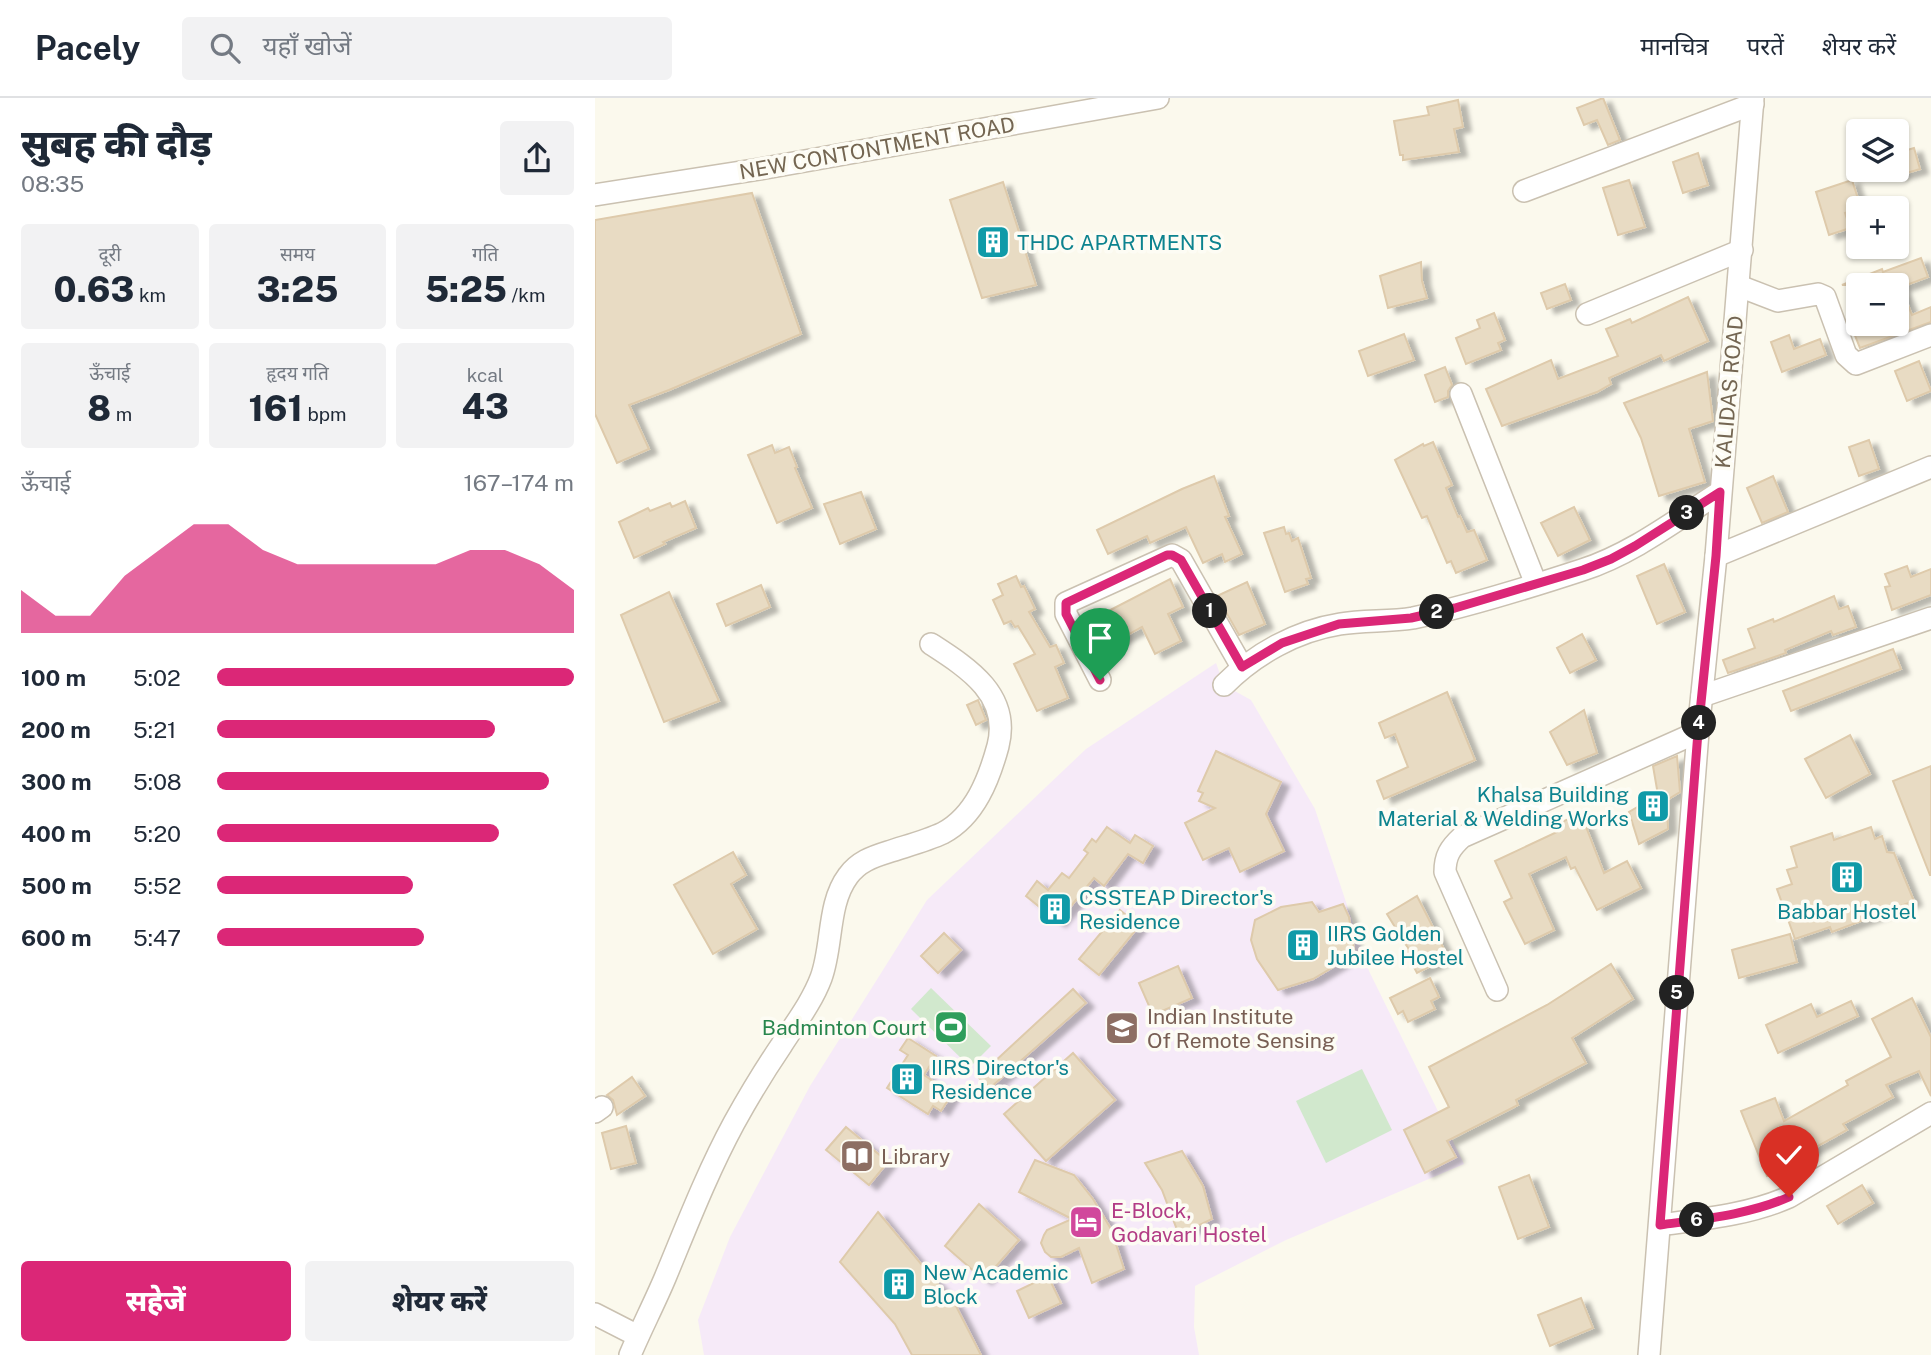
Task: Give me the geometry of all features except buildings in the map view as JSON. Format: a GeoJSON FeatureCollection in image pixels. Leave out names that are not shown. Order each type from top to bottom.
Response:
{"type":"FeatureCollection","features":[{"type":"Feature","properties":{"kind":"street","name":"NEW CONTONTMENT ROAD"},"geometry":{"type":"LineString","coordinates":[[595,195],[1085,105],[1158,98]]}},
{"type":"Feature","properties":{"kind":"street"},"geometry":{"type":"LineString","coordinates":[[1524,191],[1753,101]]}},
{"type":"Feature","properties":{"kind":"street","name":"KALIDAS ROAD"},"geometry":{"type":"LineString","coordinates":[[1649,1355],[1698,732],[1716,556],[1753,101]]}},
{"type":"Feature","properties":{"kind":"street"},"geometry":{"type":"LineString","coordinates":[[1587,314],[1742,250]]}},
{"type":"Feature","properties":{"kind":"street"},"geometry":{"type":"LineString","coordinates":[[1738,286],[1778,301],[1818,294],[1825,297],[1846,355],[1856,364],[1930,339]]}},
{"type":"Feature","properties":{"kind":"street"},"geometry":{"type":"LineString","coordinates":[[1461,394],[1535,583]]}},
{"type":"Feature","properties":{"kind":"street"},"geometry":{"type":"LineString","coordinates":[[1716,556],[1931,467]]}},
{"type":"Feature","properties":{"kind":"street"},"geometry":{"type":"LineString","coordinates":[[1224,685],[1242,667],[1282,643],[1339,624],[1411,618],[1455,608],[1583,570],[1611,559],[1720,492]]}},
{"type":"Feature","properties":{"kind":"street"},"geometry":{"type":"LineString","coordinates":[[1100,680],[1066,614],[1066,603],[1172,555],[1181,560],[1242,667]]}},
{"type":"Feature","properties":{"kind":"street"},"geometry":{"type":"LineString","coordinates":[[1702,696],[1931,618]]}},
{"type":"Feature","properties":{"kind":"street"},"geometry":{"type":"LineString","coordinates":[[595,1314],[634,1346],[727,1136],[754,1087],[810,1001],[821,977],[838,897],[847,877],[856,866],[869,859],[943,833],[962,819],[976,803],[998,746],[1001,715],[994,700],[964,665],[931,644]]}},
{"type":"Feature","properties":{"kind":"street"},"geometry":{"type":"LineString","coordinates":[[1497,990],[1445,872],[1445,859],[1452,846],[1462,837],[1698,732]]}},
{"type":"Feature","properties":{"kind":"street"},"geometry":{"type":"LineString","coordinates":[[1660,1225],[1731,1215],[1773,1204],[1800,1191],[1931,1113]]}},
{"type":"Feature","properties":{"kind":"shaded area","name":"Indian Institute Of Remote Sensing"},"geometry":{"type":"Polygon","coordinates":[[[1216,663],[1224,685],[1251,700],[1315,809],[1369,971],[1464,1164],[1286,1240],[1195,1286],[1194,1327],[1199,1355],[704,1355],[698,1320],[730,1237],[810,1086],[927,900],[1086,749],[1216,663]]]}},
{"type":"Feature","properties":{"kind":"green space","name":"Badminton Court"},"geometry":{"type":"Polygon","coordinates":[[[931,988],[991,1046],[970,1067],[911,1009],[931,988]]]}},
{"type":"Feature","properties":{"kind":"green space"},"geometry":{"type":"Polygon","coordinates":[[[1362,1069],[1392,1130],[1326,1163],[1296,1101],[1362,1069]]]}},
{"type":"Feature","properties":{"kind":"place","name":"THDC APARTMENTS"},"geometry":{"type":"Point","coordinates":[993,242]}},
{"type":"Feature","properties":{"kind":"place","name":"Khalsa Building Material & Welding Works"},"geometry":{"type":"Point","coordinates":[1653,806]}},
{"type":"Feature","properties":{"kind":"place","name":"Babbar Hostel"},"geometry":{"type":"Point","coordinates":[1847,877]}},
{"type":"Feature","properties":{"kind":"place","name":"CSSTEAP Director's Residence"},"geometry":{"type":"Point","coordinates":[1055,909]}},
{"type":"Feature","properties":{"kind":"place","name":"IIRS Golden Jubilee Hostel"},"geometry":{"type":"Point","coordinates":[1303,945]}},
{"type":"Feature","properties":{"kind":"place","name":"Badminton Court"},"geometry":{"type":"Point","coordinates":[951,1027]}},
{"type":"Feature","properties":{"kind":"place","name":"Indian Institute Of Remote Sensing"},"geometry":{"type":"Point","coordinates":[1122,1028]}},
{"type":"Feature","properties":{"kind":"place","name":"IIRS Director's Residence"},"geometry":{"type":"Point","coordinates":[907,1079]}},
{"type":"Feature","properties":{"kind":"place","name":"Library"},"geometry":{"type":"Point","coordinates":[857,1156]}},
{"type":"Feature","properties":{"kind":"place","name":"E-Block, Godavari Hostel"},"geometry":{"type":"Point","coordinates":[1086,1222]}},
{"type":"Feature","properties":{"kind":"place","name":"New Academic Block"},"geometry":{"type":"Point","coordinates":[899,1284]}},
{"type":"Feature","properties":{"kind":"route"},"geometry":{"type":"LineString","coordinates":[[1100,680],[1066,614],[1066,603],[1167,555],[1181,560],[1242,667],[1282,643],[1339,624],[1411,618],[1455,608],[1583,570],[1635,546],[1720,492],[1698,732],[1660,1225],[1731,1215],[1789,1197]]}}]}
